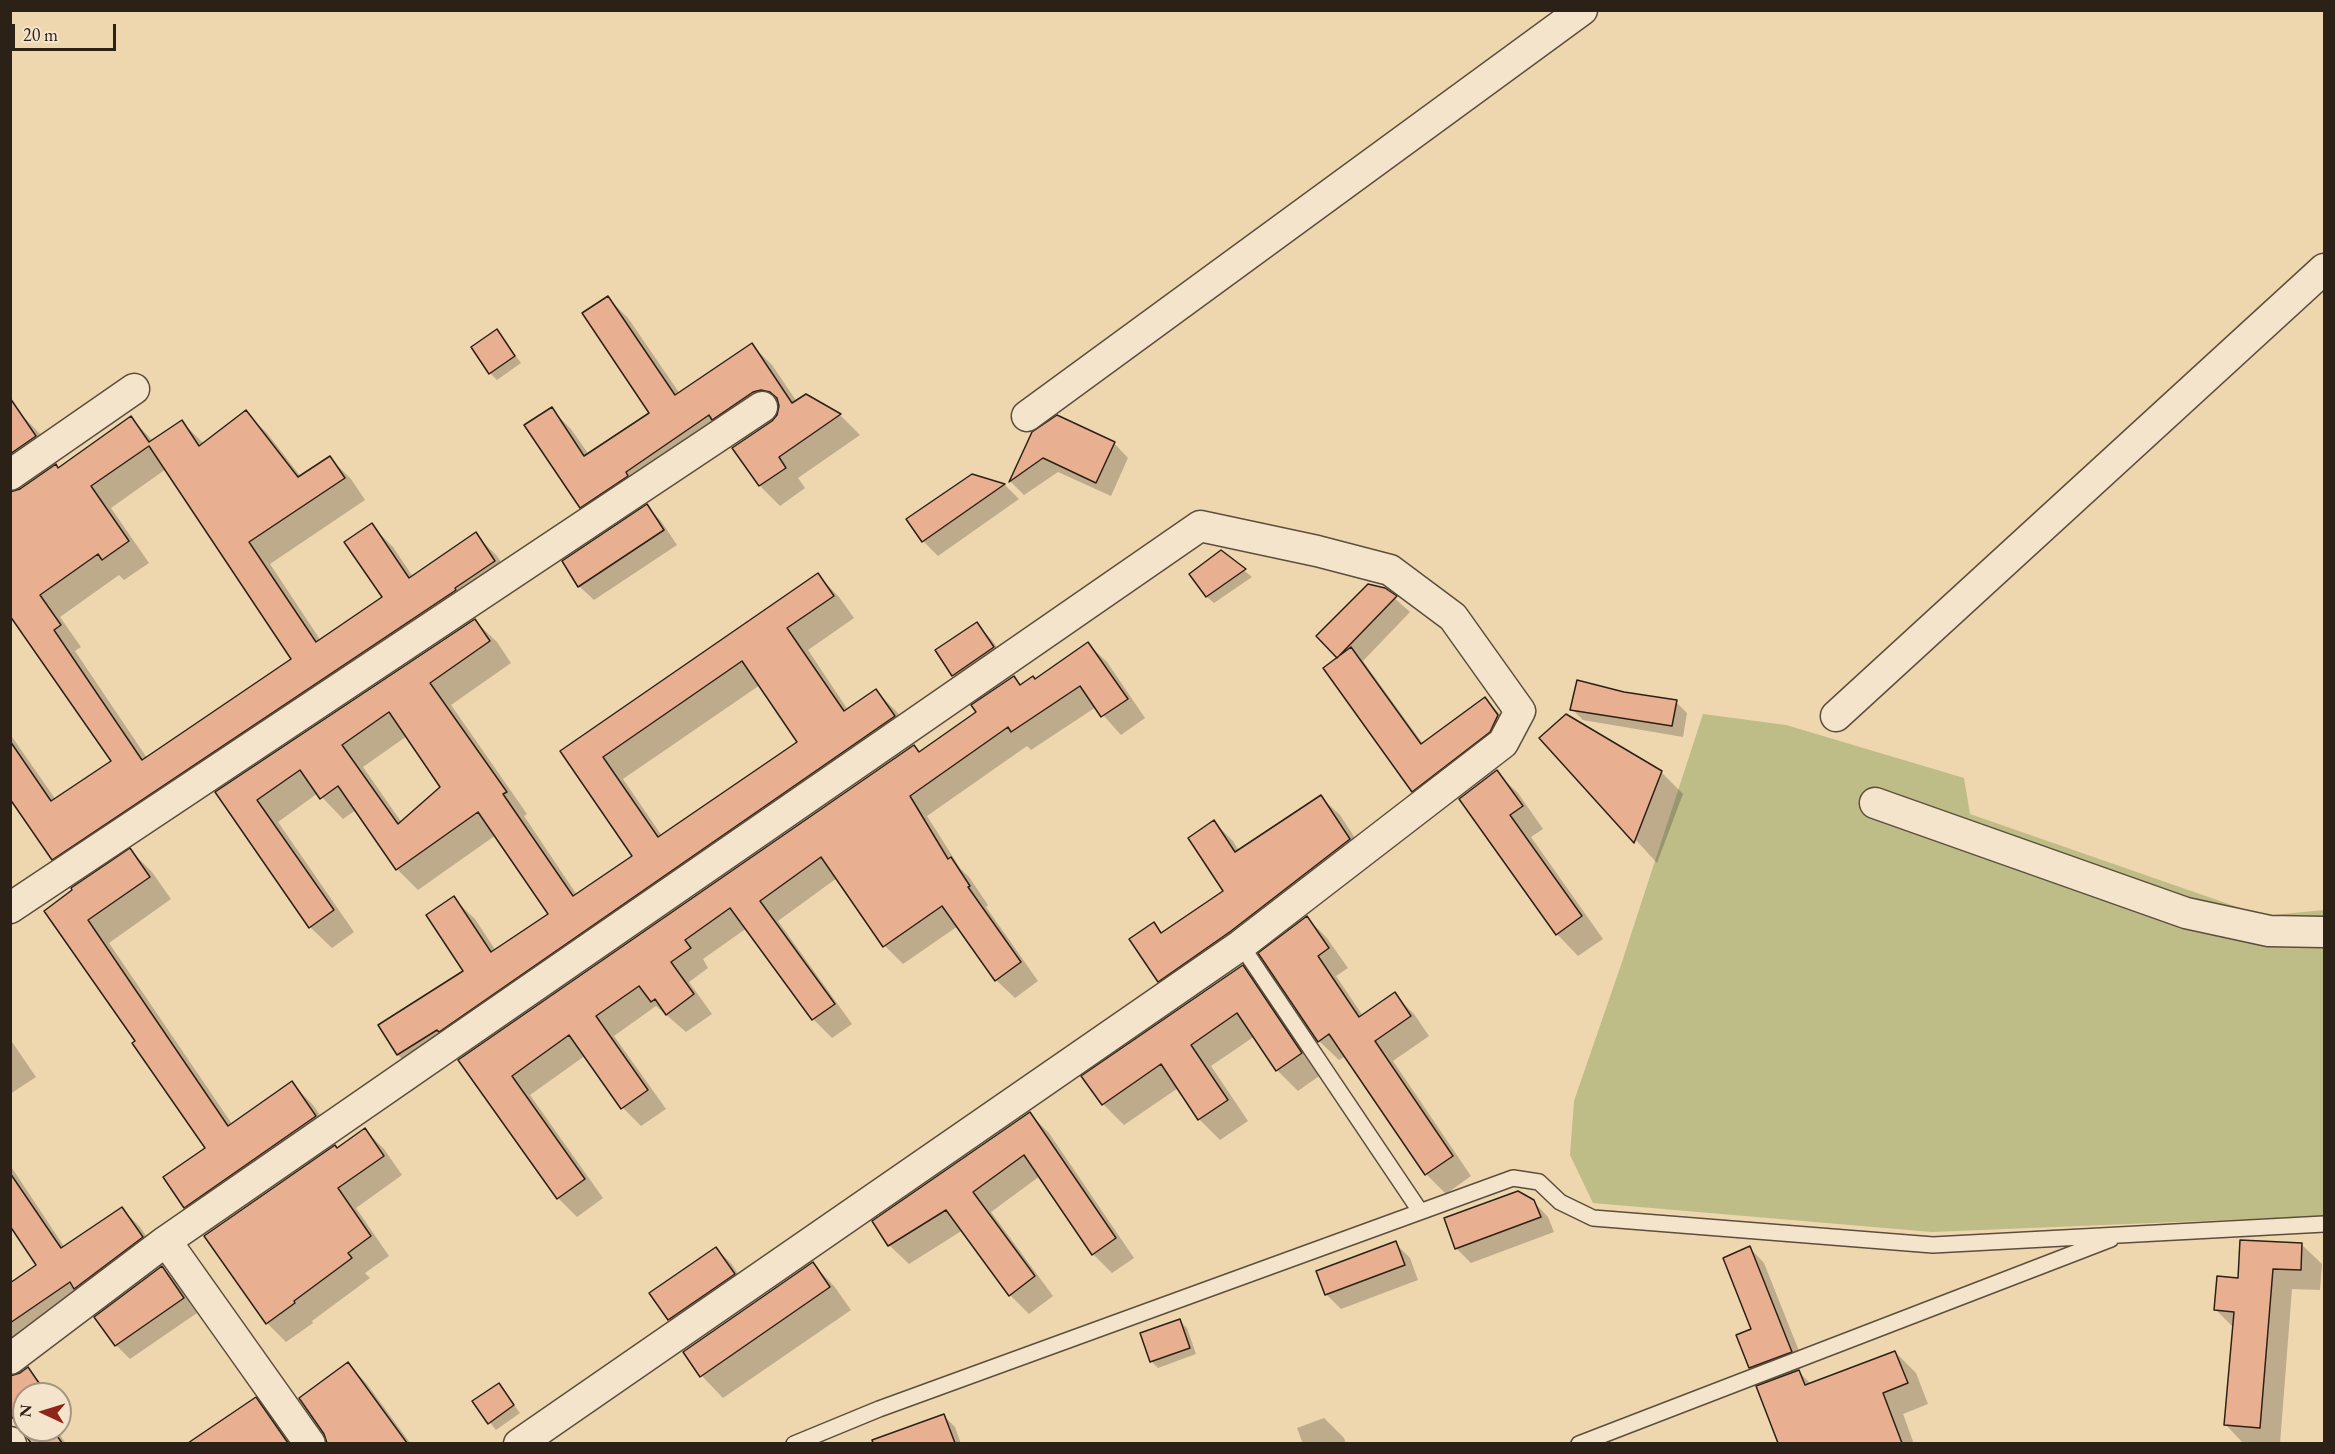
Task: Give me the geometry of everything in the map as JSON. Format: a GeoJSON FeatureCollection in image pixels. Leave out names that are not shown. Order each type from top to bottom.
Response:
{"type":"FeatureCollection","features":[{"type":"Feature","properties":{"kind":"street"},"geometry":{"type":"LineString","coordinates":[[1027,416],[1582,10]]}},
{"type":"Feature","properties":{"kind":"street"},"geometry":{"type":"LineString","coordinates":[[1836,716],[2325,269]]}},
{"type":"Feature","properties":{"kind":"street"},"geometry":{"type":"LineString","coordinates":[[10,475],[134,389]]}},
{"type":"Feature","properties":{"kind":"street"},"geometry":{"type":"LineString","coordinates":[[10,908],[762,407]]}},
{"type":"Feature","properties":{"kind":"street"},"geometry":{"type":"LineString","coordinates":[[10,1359],[166,1241],[1200,526],[1317,551],[1390,570],[1453,617],[1520,711],[1503,743],[1241,945],[519,1443]]}},
{"type":"Feature","properties":{"kind":"street"},"geometry":{"type":"LineString","coordinates":[[1875,803],[2186,914],[2269,931],[2325,932]]}},
{"type":"Feature","properties":{"kind":"street"},"geometry":{"type":"LineString","coordinates":[[166,1241],[310,1443]]}},
{"type":"Feature","properties":{"kind":"lane"},"geometry":{"type":"LineString","coordinates":[[1241,945],[1420,1211]]}},
{"type":"Feature","properties":{"kind":"lane"},"geometry":{"type":"LineString","coordinates":[[794,1443],[879,1409],[1513,1178],[1539,1182],[1560,1202],[1593,1218],[1933,1245],[2325,1224]]}},
{"type":"Feature","properties":{"kind":"lane"},"geometry":{"type":"LineString","coordinates":[[1579,1443],[2127,1233]]}},
{"type":"Feature","properties":{"kind":"shaded area"},"geometry":{"type":"Polygon","coordinates":[[[1703,714],[1786,725],[1964,778],[1970,814],[2263,916],[2324,910],[2324,1216],[1932,1232],[1593,1203],[1570,1155],[1574,1101],[1703,714]]]}},
{"type":"Feature","properties":{"kind":"building"},"geometry":{"type":"Polygon","coordinates":[[[608,296],[675,395],[752,343],[792,403],[806,394],[841,414],[779,457],[786,468],[759,486],[732,448],[772,421],[777,415],[779,406],[777,398],[770,392],[761,390],[753,392],[712,420],[709,415],[626,472],[628,476],[580,508],[524,425],[552,407],[584,456],[649,413],[582,313],[608,296]]]}},
{"type":"Feature","properties":{"kind":"building"},"geometry":{"type":"Polygon","coordinates":[[[497,329],[515,356],[489,374],[471,347],[497,329]]]}},
{"type":"Feature","properties":{"kind":"building"},"geometry":{"type":"Polygon","coordinates":[[[10,398],[36,436],[10,454],[10,398]]]}},
{"type":"Feature","properties":{"kind":"building"},"geometry":{"type":"Polygon","coordinates":[[[246,410],[298,477],[330,456],[345,478],[249,542],[316,642],[382,597],[344,542],[372,523],[409,578],[476,532],[495,561],[455,588],[456,590],[52,860],[10,799],[10,741],[51,801],[111,761],[10,616],[10,492],[20,489],[56,464],[58,468],[131,416],[149,442],[182,420],[199,446],[246,410]],[[149,446],[91,486],[129,541],[102,560],[98,554],[40,595],[61,625],[54,630],[142,760],[291,659],[149,446]]]}},
{"type":"Feature","properties":{"kind":"building"},"geometry":{"type":"Polygon","coordinates":[[[1057,415],[1115,442],[1096,483],[1043,458],[1009,482],[1032,432],[1057,415]]]}},
{"type":"Feature","properties":{"kind":"building"},"geometry":{"type":"Polygon","coordinates":[[[972,474],[1005,484],[922,542],[906,519],[972,474]]]}},
{"type":"Feature","properties":{"kind":"building"},"geometry":{"type":"Polygon","coordinates":[[[647,504],[664,530],[578,587],[562,561],[647,504]]]}},
{"type":"Feature","properties":{"kind":"building"},"geometry":{"type":"Polygon","coordinates":[[[1221,550],[1246,569],[1206,597],[1189,574],[1221,550]]]}},
{"type":"Feature","properties":{"kind":"building"},"geometry":{"type":"Polygon","coordinates":[[[818,573],[834,596],[787,628],[844,711],[876,689],[895,716],[439,1032],[437,1030],[397,1055],[378,1025],[463,971],[426,915],[454,896],[491,952],[548,914],[478,812],[396,870],[338,786],[320,799],[300,770],[257,800],[334,910],[309,928],[215,792],[475,619],[490,641],[430,683],[507,792],[503,794],[573,896],[632,856],[560,751],[818,573]],[[742,661],[603,757],[658,837],[797,742],[742,661]],[[389,712],[342,745],[398,824],[440,787],[389,712]]]}},
{"type":"Feature","properties":{"kind":"building"},"geometry":{"type":"Polygon","coordinates":[[[1368,584],[1385,588],[1397,596],[1337,658],[1316,636],[1368,584]]]}},
{"type":"Feature","properties":{"kind":"building"},"geometry":{"type":"Polygon","coordinates":[[[977,622],[994,647],[952,676],[935,650],[977,622]]]}},
{"type":"Feature","properties":{"kind":"building"},"geometry":{"type":"Polygon","coordinates":[[[1088,642],[1128,699],[1101,717],[1080,686],[1011,732],[1008,727],[910,796],[948,859],[951,857],[970,886],[968,887],[1021,962],[995,981],[942,906],[883,947],[821,857],[760,901],[835,1004],[812,1020],[730,908],[685,940],[691,948],[671,962],[694,994],[666,1015],[655,999],[651,1002],[639,986],[596,1016],[648,1090],[621,1109],[569,1035],[512,1076],[585,1179],[557,1199],[458,1060],[914,745],[919,752],[976,712],[971,705],[1014,676],[1020,685],[1033,676],[1035,679],[1088,642]]]}},
{"type":"Feature","properties":{"kind":"building"},"geometry":{"type":"Polygon","coordinates":[[[1351,647],[1421,744],[1485,697],[1498,715],[1490,732],[1412,792],[1323,668],[1351,647]]]}},
{"type":"Feature","properties":{"kind":"building"},"geometry":{"type":"Polygon","coordinates":[[[1577,680],[1624,692],[1677,700],[1672,726],[1570,710],[1577,680]]]}},
{"type":"Feature","properties":{"kind":"building"},"geometry":{"type":"Polygon","coordinates":[[[1566,714],[1662,771],[1634,843],[1539,738],[1566,714]]]}},
{"type":"Feature","properties":{"kind":"building"},"geometry":{"type":"Polygon","coordinates":[[[1497,770],[1523,806],[1510,815],[1582,916],[1556,935],[1459,799],[1497,770]]]}},
{"type":"Feature","properties":{"kind":"building"},"geometry":{"type":"Polygon","coordinates":[[[1321,795],[1350,839],[1231,931],[1158,982],[1129,939],[1154,922],[1161,933],[1223,891],[1188,838],[1214,820],[1235,852],[1321,795]]]}},
{"type":"Feature","properties":{"kind":"building"},"geometry":{"type":"Polygon","coordinates":[[[130,848],[150,877],[88,920],[228,1126],[292,1081],[316,1116],[184,1208],[163,1177],[205,1148],[132,1043],[135,1041],[44,911],[72,890],[71,888],[130,848]]]}},
{"type":"Feature","properties":{"kind":"building"},"geometry":{"type":"Polygon","coordinates":[[[1307,916],[1329,948],[1318,956],[1359,1017],[1395,992],[1411,1016],[1375,1041],[1453,1156],[1425,1175],[1329,1034],[1318,1042],[1258,953],[1307,916]]]}},
{"type":"Feature","properties":{"kind":"building"},"geometry":{"type":"Polygon","coordinates":[[[1243,965],[1302,1053],[1276,1071],[1237,1013],[1191,1045],[1228,1100],[1198,1120],[1161,1064],[1102,1105],[1081,1076],[1243,965]]]}},
{"type":"Feature","properties":{"kind":"building"},"geometry":{"type":"Polygon","coordinates":[[[1030,1112],[1116,1238],[1092,1255],[1024,1155],[973,1192],[1035,1276],[1009,1296],[946,1210],[888,1246],[872,1221],[1030,1112]]]}},
{"type":"Feature","properties":{"kind":"building"},"geometry":{"type":"Polygon","coordinates":[[[365,1128],[384,1156],[338,1188],[371,1236],[348,1253],[352,1258],[266,1324],[204,1236],[335,1145],[337,1148],[365,1128]]]}},
{"type":"Feature","properties":{"kind":"building"},"geometry":{"type":"Polygon","coordinates":[[[10,1173],[61,1248],[122,1207],[143,1237],[74,1289],[70,1282],[10,1323],[10,1283],[36,1265],[10,1226],[10,1173]]]}},
{"type":"Feature","properties":{"kind":"building"},"geometry":{"type":"Polygon","coordinates":[[[1518,1191],[1534,1200],[1541,1217],[1455,1249],[1444,1218],[1518,1191]]]}},
{"type":"Feature","properties":{"kind":"building"},"geometry":{"type":"Polygon","coordinates":[[[2240,1240],[2302,1243],[2301,1270],[2273,1269],[2260,1428],[2224,1425],[2234,1312],[2214,1310],[2217,1276],[2238,1278],[2240,1240]]]}},
{"type":"Feature","properties":{"kind":"building"},"geometry":{"type":"Polygon","coordinates":[[[1396,1241],[1405,1265],[1325,1295],[1316,1271],[1396,1241]]]}},
{"type":"Feature","properties":{"kind":"building"},"geometry":{"type":"Polygon","coordinates":[[[1750,1246],[1792,1352],[1749,1368],[1736,1335],[1751,1329],[1723,1258],[1750,1246]]]}},
{"type":"Feature","properties":{"kind":"building"},"geometry":{"type":"Polygon","coordinates":[[[716,1247],[735,1274],[668,1320],[649,1293],[716,1247]]]}},
{"type":"Feature","properties":{"kind":"building"},"geometry":{"type":"Polygon","coordinates":[[[813,1262],[830,1287],[700,1377],[683,1352],[813,1262]]]}},
{"type":"Feature","properties":{"kind":"building"},"geometry":{"type":"Polygon","coordinates":[[[162,1266],[184,1298],[115,1346],[94,1317],[162,1266]]]}},
{"type":"Feature","properties":{"kind":"building"},"geometry":{"type":"Polygon","coordinates":[[[1180,1319],[1190,1348],[1150,1362],[1140,1333],[1180,1319]]]}},
{"type":"Feature","properties":{"kind":"building"},"geometry":{"type":"Polygon","coordinates":[[[1895,1351],[1908,1383],[1883,1393],[1902,1443],[1778,1443],[1756,1386],[1799,1370],[1805,1385],[1895,1351]]]}},
{"type":"Feature","properties":{"kind":"building"},"geometry":{"type":"Polygon","coordinates":[[[348,1362],[407,1443],[327,1443],[324,1434],[299,1398],[348,1362]]]}},
{"type":"Feature","properties":{"kind":"building"},"geometry":{"type":"Polygon","coordinates":[[[28,1367],[38,1382],[12,1382],[12,1417],[10,1414],[10,1376],[28,1367]]]}},
{"type":"Feature","properties":{"kind":"building"},"geometry":{"type":"Polygon","coordinates":[[[499,1383],[514,1405],[488,1424],[472,1401],[499,1383]]]}},
{"type":"Feature","properties":{"kind":"building"},"geometry":{"type":"Polygon","coordinates":[[[256,1397],[288,1443],[188,1443],[256,1397]]]}},
{"type":"Feature","properties":{"kind":"building"},"geometry":{"type":"Polygon","coordinates":[[[944,1414],[955,1443],[873,1443],[872,1440],[944,1414]]]}},
{"type":"Feature","properties":{"kind":"building"},"geometry":{"type":"Polygon","coordinates":[[[30,1442],[62,1443],[31,1443],[30,1442]]]}}]}
